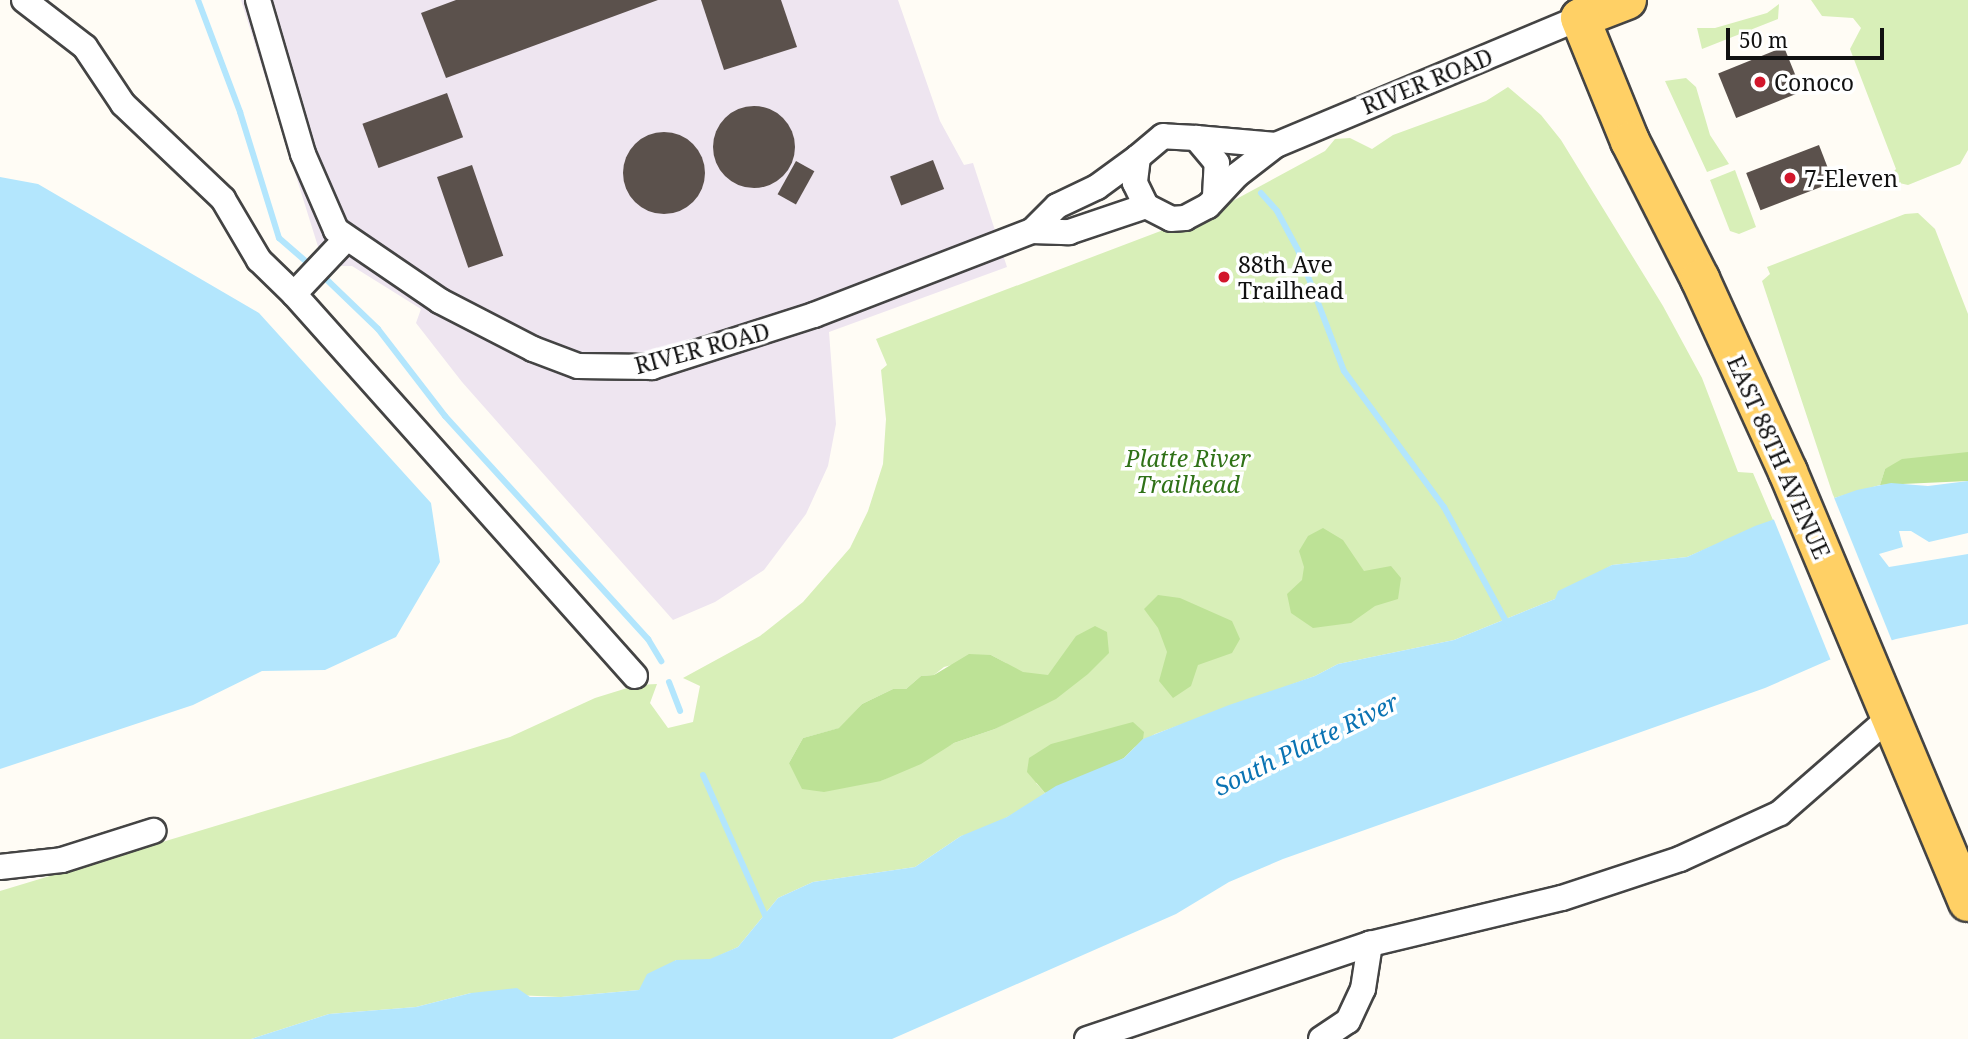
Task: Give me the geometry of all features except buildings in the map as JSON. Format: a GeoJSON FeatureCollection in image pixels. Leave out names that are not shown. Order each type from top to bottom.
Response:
{"type":"FeatureCollection","features":[{"type":"Feature","properties":{"kind":"main road"},"geometry":{"type":"LineString","coordinates":[[1580,18],[1627,0]]}},
{"type":"Feature","properties":{"kind":"main road","name":"EAST 88TH AVENUE"},"geometry":{"type":"LineString","coordinates":[[1580,18],[1625,130],[1700,279],[1788,472],[1968,902]]}},
{"type":"Feature","properties":{"kind":"street"},"geometry":{"type":"LineString","coordinates":[[24,0],[85,47],[123,104],[223,199],[259,260],[301,286],[635,676]]}},
{"type":"Feature","properties":{"kind":"street"},"geometry":{"type":"LineString","coordinates":[[258,0],[307,165],[339,246],[301,286]]}},
{"type":"Feature","properties":{"kind":"street","name":"RIVER ROAD"},"geometry":{"type":"LineString","coordinates":[[1215,196],[1276,145],[1580,18]]}},
{"type":"Feature","properties":{"kind":"street"},"geometry":{"type":"LineString","coordinates":[[1163,136],[1196,138],[1217,163],[1215,196],[1198,214],[1185,218],[1157,214],[1146,206],[1135,183],[1138,157],[1163,136]]}},
{"type":"Feature","properties":{"kind":"street","name":"RIVER ROAD"},"geometry":{"type":"LineString","coordinates":[[1196,138],[1276,145]]}},
{"type":"Feature","properties":{"kind":"street","name":"RIVER ROAD"},"geometry":{"type":"LineString","coordinates":[[1032,231],[1057,206],[1097,187],[1138,157]]}},
{"type":"Feature","properties":{"kind":"street","name":"RIVER ROAD"},"geometry":{"type":"LineString","coordinates":[[339,246],[533,349],[578,366],[631,369],[723,347],[1032,231],[1069,232],[1146,206]]}},
{"type":"Feature","properties":{"kind":"street"},"geometry":{"type":"LineString","coordinates":[[1087,1039],[1370,944],[1562,898],[1680,859],[1780,813],[1891,716]]}},
{"type":"Feature","properties":{"kind":"street"},"geometry":{"type":"LineString","coordinates":[[0,867],[62,860],[153,831]]}},
{"type":"Feature","properties":{"kind":"street"},"geometry":{"type":"LineString","coordinates":[[1321,1039],[1348,1021],[1363,989],[1370,944]]}},
{"type":"Feature","properties":{"kind":"shaded area"},"geometry":{"type":"Polygon","coordinates":[[[241,0],[898,0],[940,121],[964,165],[973,163],[1007,267],[829,332],[836,424],[828,466],[806,514],[764,570],[715,602],[673,620],[462,382],[416,323],[421,309],[352,266],[334,266],[320,253],[241,0]]]}},
{"type":"Feature","properties":{"kind":"green space"},"geometry":{"type":"Polygon","coordinates":[[[1811,0],[1968,0],[1968,150],[1960,164],[1908,185],[1886,180],[1896,169],[1850,49],[1861,28],[1853,18],[1822,16],[1811,0]]]}},
{"type":"Feature","properties":{"kind":"green space"},"geometry":{"type":"Polygon","coordinates":[[[1779,4],[1778,19],[1702,49],[1697,28],[1715,28],[1767,13],[1779,4]]]}},
{"type":"Feature","properties":{"kind":"green space"},"geometry":{"type":"Polygon","coordinates":[[[1686,78],[1696,87],[1710,135],[1729,164],[1707,172],[1665,81],[1686,78]]]}},
{"type":"Feature","properties":{"kind":"green space","name":"Platte River Trailhead"},"geometry":{"type":"Polygon","coordinates":[[[1508,87],[1541,115],[1561,140],[1663,306],[1702,378],[1738,472],[1753,473],[1773,520],[1687,557],[1612,565],[1555,599],[1454,640],[1338,664],[1315,676],[1155,734],[1135,747],[1036,783],[1045,793],[1031,804],[980,832],[961,836],[915,867],[813,882],[778,898],[738,947],[710,960],[676,960],[639,990],[561,997],[471,993],[416,1007],[329,1014],[251,1039],[0,1039],[0,891],[510,737],[595,698],[637,685],[657,684],[650,703],[668,728],[693,722],[700,686],[683,678],[760,636],[803,602],[850,548],[868,511],[883,464],[886,419],[881,370],[887,365],[876,339],[1216,210],[1325,151],[1335,139],[1350,138],[1372,149],[1393,135],[1486,101],[1508,87]],[[991,655],[944,667],[934,675],[921,676],[906,689],[893,689],[862,704],[840,728],[803,738],[789,763],[881,781],[954,743],[995,729],[1026,712],[1006,663],[991,655]]]}},
{"type":"Feature","properties":{"kind":"green space"},"geometry":{"type":"Polygon","coordinates":[[[1735,170],[1756,227],[1739,234],[1730,231],[1710,180],[1735,170]]]}},
{"type":"Feature","properties":{"kind":"green space"},"geometry":{"type":"Polygon","coordinates":[[[1918,213],[1935,229],[1968,314],[1968,454],[1937,456],[1885,469],[1880,485],[1834,498],[1762,281],[1770,274],[1767,267],[1905,214],[1918,213]]]}},
{"type":"Feature","properties":{"kind":"green space"},"geometry":{"type":"Polygon","coordinates":[[[1968,452],[1968,481],[1880,485],[1885,469],[1902,459],[1968,452]]]}},
{"type":"Feature","properties":{"kind":"green space"},"geometry":{"type":"Polygon","coordinates":[[[1323,528],[1343,540],[1364,571],[1391,566],[1401,578],[1398,599],[1375,606],[1351,623],[1313,628],[1291,613],[1287,594],[1302,580],[1304,567],[1299,551],[1308,536],[1323,528]]]}},
{"type":"Feature","properties":{"kind":"green space"},"geometry":{"type":"Polygon","coordinates":[[[1158,595],[1180,598],[1232,621],[1240,639],[1232,653],[1198,665],[1191,686],[1173,698],[1159,681],[1167,652],[1158,628],[1144,609],[1158,595]]]}},
{"type":"Feature","properties":{"kind":"green space"},"geometry":{"type":"Polygon","coordinates":[[[1095,626],[1107,632],[1109,653],[1056,699],[995,729],[954,743],[921,764],[881,781],[824,792],[802,789],[789,763],[803,738],[839,728],[862,704],[893,689],[906,689],[921,676],[934,675],[969,654],[991,655],[1023,672],[1048,675],[1076,636],[1095,626]]]}},
{"type":"Feature","properties":{"kind":"green space"},"geometry":{"type":"Polygon","coordinates":[[[1133,722],[1144,732],[1143,739],[1124,758],[1090,776],[1045,793],[1027,772],[1029,758],[1051,744],[1133,722]]]}},
{"type":"Feature","properties":{"kind":"water"},"geometry":{"type":"Polygon","coordinates":[[[0,177],[38,184],[259,313],[431,503],[440,562],[396,637],[325,670],[262,671],[193,705],[0,769],[0,177]]]}},
{"type":"Feature","properties":{"kind":"water","name":"South Platte River"},"geometry":{"type":"Polygon","coordinates":[[[1968,481],[1968,533],[1929,542],[1911,531],[1899,531],[1903,547],[1879,554],[1889,567],[1968,554],[1968,624],[1896,639],[1829,660],[1765,688],[1283,859],[1229,882],[1176,914],[892,1039],[251,1039],[329,1014],[416,1007],[471,993],[517,988],[530,997],[561,997],[639,990],[647,974],[676,960],[710,959],[738,947],[778,898],[813,882],[915,867],[961,836],[1007,817],[1056,786],[1124,758],[1143,739],[1229,705],[1315,676],[1338,664],[1454,640],[1555,599],[1558,591],[1612,565],[1687,557],[1755,526],[1857,490],[1891,483],[1928,486],[1968,481]]]}},
{"type":"Feature","properties":{"kind":"pier"},"geometry":{"type":"Polygon","coordinates":[[[1833,495],[1893,643],[1834,667],[1774,519],[1833,495]]]}},
{"type":"Feature","properties":{"kind":"waterway"},"geometry":{"type":"LineString","coordinates":[[198,0],[240,112],[279,238],[307,262]]}},
{"type":"Feature","properties":{"kind":"waterway"},"geometry":{"type":"LineString","coordinates":[[1261,193],[1277,211],[1298,250],[1344,371],[1444,507],[1507,623]]}},
{"type":"Feature","properties":{"kind":"waterway"},"geometry":{"type":"LineString","coordinates":[[324,277],[378,329],[445,416],[648,639],[661,661]]}},
{"type":"Feature","properties":{"kind":"waterway"},"geometry":{"type":"LineString","coordinates":[[669,682],[680,711]]}},
{"type":"Feature","properties":{"kind":"waterway"},"geometry":{"type":"LineString","coordinates":[[703,775],[766,917]]}},
{"type":"Feature","properties":{"kind":"place","name":"Conoco"},"geometry":{"type":"Point","coordinates":[1760,82]}},
{"type":"Feature","properties":{"kind":"place","name":"7-Eleven"},"geometry":{"type":"Point","coordinates":[1790,178]}},
{"type":"Feature","properties":{"kind":"place","name":"88th Ave Trailhead"},"geometry":{"type":"Point","coordinates":[1224,277]}}]}
